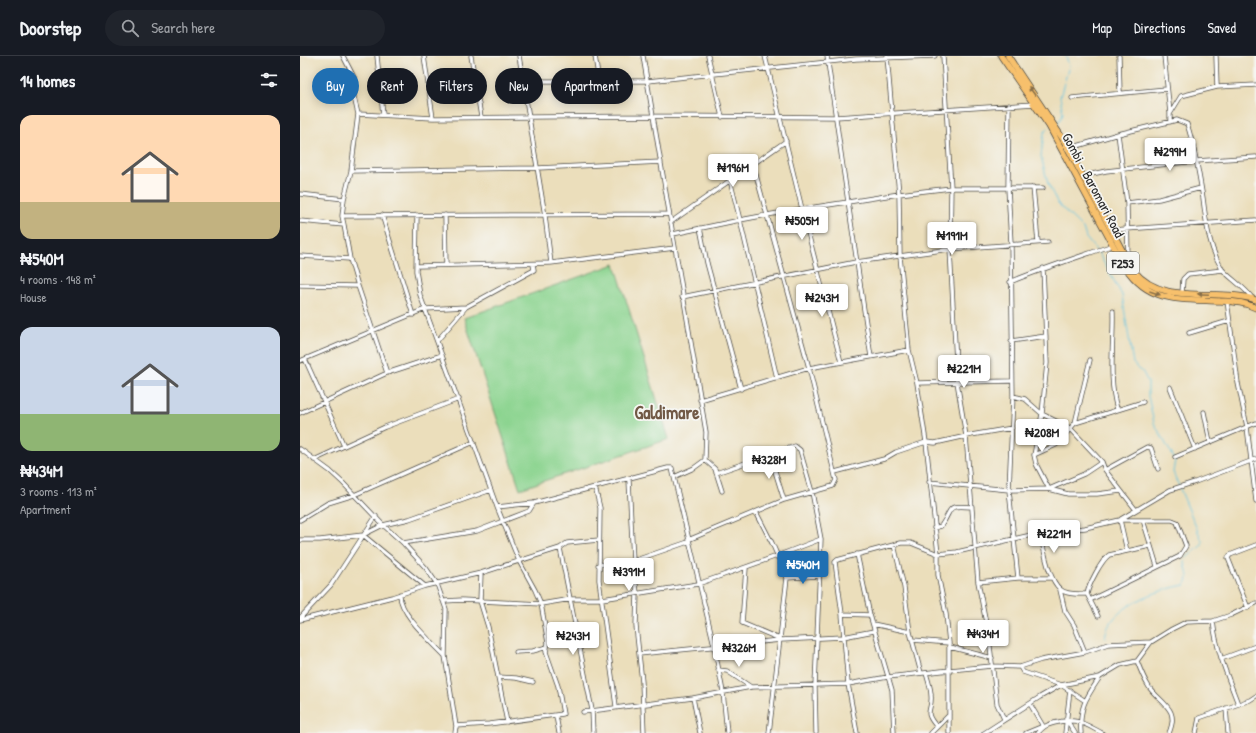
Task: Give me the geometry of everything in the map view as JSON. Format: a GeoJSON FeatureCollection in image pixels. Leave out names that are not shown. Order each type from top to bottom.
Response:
{"type":"FeatureCollection","features":[{"type":"Feature","properties":{"kind":"main road","name":"Gombi - Baromari Road"},"geometry":{"type":"LineString","coordinates":[[1001,56],[1034,104],[1056,132],[1113,246],[1134,280],[1156,294],[1178,299],[1227,301],[1245,304],[1256,308]]}},
{"type":"Feature","properties":{"kind":"main road","name":"Gombi - Baromari Road"},"geometry":{"type":"LineString","coordinates":[[1008,56],[1051,125]]}},
{"type":"Feature","properties":{"kind":"main road","name":"Gombi - Baromari Road"},"geometry":{"type":"LineString","coordinates":[[1066,150],[1083,176],[1128,261],[1134,270],[1146,282],[1162,290],[1182,293],[1228,295],[1254,299]]}},
{"type":"Feature","properties":{"kind":"street"},"geometry":{"type":"LineString","coordinates":[[343,56],[355,79],[354,97],[358,114],[351,171],[344,199],[342,216],[350,259],[387,373]]}},
{"type":"Feature","properties":{"kind":"street"},"geometry":{"type":"LineString","coordinates":[[377,56],[383,115]]}},
{"type":"Feature","properties":{"kind":"street"},"geometry":{"type":"LineString","coordinates":[[424,56],[433,118]]}},
{"type":"Feature","properties":{"kind":"street"},"geometry":{"type":"LineString","coordinates":[[471,56],[481,118]]}},
{"type":"Feature","properties":{"kind":"street"},"geometry":{"type":"LineString","coordinates":[[519,56],[521,68]]}},
{"type":"Feature","properties":{"kind":"street"},"geometry":{"type":"LineString","coordinates":[[595,56],[596,68]]}},
{"type":"Feature","properties":{"kind":"street"},"geometry":{"type":"LineString","coordinates":[[643,56],[662,162],[682,298],[706,432],[705,460]]}},
{"type":"Feature","properties":{"kind":"street"},"geometry":{"type":"LineString","coordinates":[[708,56],[722,117]]}},
{"type":"Feature","properties":{"kind":"street"},"geometry":{"type":"LineString","coordinates":[[765,56],[841,362]]}},
{"type":"Feature","properties":{"kind":"street"},"geometry":{"type":"LineString","coordinates":[[827,56],[871,357]]}},
{"type":"Feature","properties":{"kind":"street"},"geometry":{"type":"LineString","coordinates":[[633,81],[887,57],[935,56]]}},
{"type":"Feature","properties":{"kind":"street"},"geometry":{"type":"LineString","coordinates":[[943,56],[951,188],[950,248],[957,382],[966,436],[978,582],[992,658],[997,704],[1004,719]]}},
{"type":"Feature","properties":{"kind":"street"},"geometry":{"type":"LineString","coordinates":[[1119,56],[1120,93]]}},
{"type":"Feature","properties":{"kind":"street"},"geometry":{"type":"LineString","coordinates":[[1164,56],[1170,122]]}},
{"type":"Feature","properties":{"kind":"street"},"geometry":{"type":"LineString","coordinates":[[1216,56],[1217,87]]}},
{"type":"Feature","properties":{"kind":"street"},"geometry":{"type":"LineString","coordinates":[[887,57],[899,194],[900,256],[909,350],[917,383],[926,442],[929,482],[938,554],[938,575],[946,614],[950,645],[949,733]]}},
{"type":"Feature","properties":{"kind":"street"},"geometry":{"type":"LineString","coordinates":[[1170,114],[1181,96],[1217,87],[1256,85]]}},
{"type":"Feature","properties":{"kind":"street"},"geometry":{"type":"LineString","coordinates":[[1072,98],[1166,89]]}},
{"type":"Feature","properties":{"kind":"street"},"geometry":{"type":"LineString","coordinates":[[527,104],[538,168],[551,263]]}},
{"type":"Feature","properties":{"kind":"street"},"geometry":{"type":"LineString","coordinates":[[358,114],[433,118],[653,116],[722,117],[779,115],[836,117],[1034,104]]}},
{"type":"Feature","properties":{"kind":"street"},"geometry":{"type":"LineString","coordinates":[[1009,105],[1008,188],[1011,243],[1010,282],[1012,396],[1009,490],[1012,539],[1018,578]]}},
{"type":"Feature","properties":{"kind":"street"},"geometry":{"type":"LineString","coordinates":[[1066,150],[1118,134],[1177,120],[1186,124],[1196,161],[1206,224],[1213,247],[1223,270],[1244,288],[1254,299]]}},
{"type":"Feature","properties":{"kind":"street"},"geometry":{"type":"LineString","coordinates":[[1118,134],[1127,203],[1128,261]]}},
{"type":"Feature","properties":{"kind":"street"},"geometry":{"type":"LineString","coordinates":[[671,222],[786,141]]}},
{"type":"Feature","properties":{"kind":"street"},"geometry":{"type":"LineString","coordinates":[[1083,176],[1123,169],[1196,161],[1256,157]]}},
{"type":"Feature","properties":{"kind":"street"},"geometry":{"type":"LineString","coordinates":[[351,171],[538,168],[662,162]]}},
{"type":"Feature","properties":{"kind":"street"},"geometry":{"type":"LineString","coordinates":[[598,565],[633,561],[688,541],[784,500],[836,483],[835,472],[810,368],[753,164]]}},
{"type":"Feature","properties":{"kind":"street"},"geometry":{"type":"LineString","coordinates":[[730,180],[777,378]]}},
{"type":"Feature","properties":{"kind":"street"},"geometry":{"type":"LineString","coordinates":[[1033,187],[1038,242]]}},
{"type":"Feature","properties":{"kind":"street"},"geometry":{"type":"LineString","coordinates":[[673,234],[767,215],[899,194],[951,188],[1043,188]]}},
{"type":"Feature","properties":{"kind":"street"},"geometry":{"type":"LineString","coordinates":[[1127,203],[1159,199],[1201,188]]}},
{"type":"Feature","properties":{"kind":"street"},"geometry":{"type":"LineString","coordinates":[[300,194],[344,199]]}},
{"type":"Feature","properties":{"kind":"street"},"geometry":{"type":"LineString","coordinates":[[342,216],[545,216],[669,214]]}},
{"type":"Feature","properties":{"kind":"street"},"geometry":{"type":"LineString","coordinates":[[382,215],[413,315]]}},
{"type":"Feature","properties":{"kind":"street"},"geometry":{"type":"LineString","coordinates":[[417,215],[416,278],[425,310],[459,399],[503,523],[519,561],[536,590],[541,604],[547,647],[546,652],[558,686],[563,714],[507,722],[456,726]]}},
{"type":"Feature","properties":{"kind":"street"},"geometry":{"type":"LineString","coordinates":[[445,215],[446,265]]}},
{"type":"Feature","properties":{"kind":"street"},"geometry":{"type":"LineString","coordinates":[[1112,230],[1256,220]]}},
{"type":"Feature","properties":{"kind":"street"},"geometry":{"type":"LineString","coordinates":[[300,221],[344,225]]}},
{"type":"Feature","properties":{"kind":"street"},"geometry":{"type":"LineString","coordinates":[[700,228],[741,389]]}},
{"type":"Feature","properties":{"kind":"street"},"geometry":{"type":"LineString","coordinates":[[682,298],[856,262],[950,248],[1011,243],[1048,242]]}},
{"type":"Feature","properties":{"kind":"street"},"geometry":{"type":"LineString","coordinates":[[1010,282],[1043,268],[1067,262],[1113,246]]}},
{"type":"Feature","properties":{"kind":"street"},"geometry":{"type":"LineString","coordinates":[[417,266],[551,263],[675,248]]}},
{"type":"Feature","properties":{"kind":"street"},"geometry":{"type":"LineString","coordinates":[[300,256],[350,259]]}},
{"type":"Feature","properties":{"kind":"street"},"geometry":{"type":"LineString","coordinates":[[437,341],[466,307],[534,270],[533,264]]}},
{"type":"Feature","properties":{"kind":"street"},"geometry":{"type":"LineString","coordinates":[[1043,268],[1047,363],[1042,414],[1034,455],[1036,464],[1049,490]]}},
{"type":"Feature","properties":{"kind":"street"},"geometry":{"type":"LineString","coordinates":[[1182,293],[1183,279],[1188,274],[1223,270]]}},
{"type":"Feature","properties":{"kind":"street"},"geometry":{"type":"LineString","coordinates":[[300,285],[358,286]]}},
{"type":"Feature","properties":{"kind":"street"},"geometry":{"type":"LineString","coordinates":[[1227,301],[1238,383],[1247,427],[1256,501]]}},
{"type":"Feature","properties":{"kind":"street"},"geometry":{"type":"LineString","coordinates":[[300,361],[425,310],[466,307]]}},
{"type":"Feature","properties":{"kind":"street"},"geometry":{"type":"LineString","coordinates":[[1113,312],[1114,340],[1112,394],[1116,409]]}},
{"type":"Feature","properties":{"kind":"street"},"geometry":{"type":"LineString","coordinates":[[1189,333],[1229,321]]}},
{"type":"Feature","properties":{"kind":"street"},"geometry":{"type":"LineString","coordinates":[[1011,341],[1046,336]]}},
{"type":"Feature","properties":{"kind":"street"},"geometry":{"type":"LineString","coordinates":[[700,400],[810,368],[909,350]]}},
{"type":"Feature","properties":{"kind":"street"},"geometry":{"type":"LineString","coordinates":[[300,413],[387,373],[442,355]]}},
{"type":"Feature","properties":{"kind":"street"},"geometry":{"type":"LineString","coordinates":[[305,359],[344,446]]}},
{"type":"Feature","properties":{"kind":"street"},"geometry":{"type":"LineString","coordinates":[[1075,423],[1090,360]]}},
{"type":"Feature","properties":{"kind":"street"},"geometry":{"type":"LineString","coordinates":[[917,383],[1011,381]]}},
{"type":"Feature","properties":{"kind":"street"},"geometry":{"type":"LineString","coordinates":[[1170,387],[1195,449]]}},
{"type":"Feature","properties":{"kind":"street"},"geometry":{"type":"LineString","coordinates":[[1012,396],[1024,399],[1042,414],[1070,428],[1102,462],[1105,470],[1136,510]]}},
{"type":"Feature","properties":{"kind":"street"},"geometry":{"type":"LineString","coordinates":[[314,460],[385,427],[459,399]]}},
{"type":"Feature","properties":{"kind":"street"},"geometry":{"type":"LineString","coordinates":[[1034,455],[1056,445],[1075,423],[1116,409],[1143,402]]}},
{"type":"Feature","properties":{"kind":"street"},"geometry":{"type":"LineString","coordinates":[[1204,412],[1210,442]]}},
{"type":"Feature","properties":{"kind":"street"},"geometry":{"type":"LineString","coordinates":[[1175,457],[1256,423]]}},
{"type":"Feature","properties":{"kind":"street"},"geometry":{"type":"LineString","coordinates":[[835,472],[884,459],[896,452],[926,442],[935,443],[1012,428]]}},
{"type":"Feature","properties":{"kind":"street"},"geometry":{"type":"LineString","coordinates":[[300,520],[328,503],[354,495],[474,442]]}},
{"type":"Feature","properties":{"kind":"street"},"geometry":{"type":"LineString","coordinates":[[716,473],[795,446],[798,447],[812,492],[821,539],[818,576],[815,686],[816,733]]}},
{"type":"Feature","properties":{"kind":"street"},"geometry":{"type":"LineString","coordinates":[[1105,470],[1147,447],[1151,448],[1158,469]]}},
{"type":"Feature","properties":{"kind":"street"},"geometry":{"type":"LineString","coordinates":[[300,449],[330,471],[376,516],[382,525],[403,543],[426,568],[437,584],[445,601],[446,609],[445,656],[456,726],[455,733]]}},
{"type":"Feature","properties":{"kind":"street"},"geometry":{"type":"LineString","coordinates":[[770,455],[784,500]]}},
{"type":"Feature","properties":{"kind":"street"},"geometry":{"type":"LineString","coordinates":[[1120,520],[1176,488],[1256,459]]}},
{"type":"Feature","properties":{"kind":"street"},"geometry":{"type":"LineString","coordinates":[[705,460],[715,469],[722,491]]}},
{"type":"Feature","properties":{"kind":"street"},"geometry":{"type":"LineString","coordinates":[[674,477],[694,468],[705,460]]}},
{"type":"Feature","properties":{"kind":"street"},"geometry":{"type":"LineString","coordinates":[[1049,490],[1084,474],[1102,462]]}},
{"type":"Feature","properties":{"kind":"street"},"geometry":{"type":"LineString","coordinates":[[497,507],[534,503],[672,468],[698,584],[714,645],[723,692],[727,733]]}},
{"type":"Feature","properties":{"kind":"street"},"geometry":{"type":"LineString","coordinates":[[629,480],[633,561],[637,593],[636,626],[644,733]]}},
{"type":"Feature","properties":{"kind":"street"},"geometry":{"type":"LineString","coordinates":[[929,482],[971,488],[1049,490],[1068,494],[1097,494],[1120,491]]}},
{"type":"Feature","properties":{"kind":"street"},"geometry":{"type":"LineString","coordinates":[[595,487],[600,508],[598,565],[616,706]]}},
{"type":"Feature","properties":{"kind":"street"},"geometry":{"type":"LineString","coordinates":[[300,540],[320,540],[363,535],[382,525],[409,518],[491,490]]}},
{"type":"Feature","properties":{"kind":"street"},"geometry":{"type":"LineString","coordinates":[[403,543],[477,531],[503,523],[529,511],[534,503]]}},
{"type":"Feature","properties":{"kind":"street"},"geometry":{"type":"LineString","coordinates":[[934,528],[941,526],[948,510],[952,507],[972,507]]}},
{"type":"Feature","properties":{"kind":"street"},"geometry":{"type":"LineString","coordinates":[[756,512],[778,556],[786,578],[781,640],[769,733]]}},
{"type":"Feature","properties":{"kind":"street"},"geometry":{"type":"LineString","coordinates":[[300,619],[331,585],[376,516]]}},
{"type":"Feature","properties":{"kind":"street"},"geometry":{"type":"LineString","coordinates":[[1120,520],[1127,551]]}},
{"type":"Feature","properties":{"kind":"street"},"geometry":{"type":"LineString","coordinates":[[857,733],[848,684],[842,614],[835,562],[837,560],[894,545],[911,543],[938,554],[975,549],[1040,533],[1085,528],[1120,520],[1172,520],[1177,522],[1186,546],[1180,556],[1090,600]]}},
{"type":"Feature","properties":{"kind":"street"},"geometry":{"type":"LineString","coordinates":[[1143,520],[1157,566]]}},
{"type":"Feature","properties":{"kind":"street"},"geometry":{"type":"LineString","coordinates":[[1040,533],[1052,578],[1060,590],[1065,611],[1077,632],[1085,652]]}},
{"type":"Feature","properties":{"kind":"street"},"geometry":{"type":"LineString","coordinates":[[363,535],[425,586]]}},
{"type":"Feature","properties":{"kind":"street"},"geometry":{"type":"LineString","coordinates":[[445,601],[462,600],[541,604],[571,599],[602,599],[698,584],[746,568],[821,539]]}},
{"type":"Feature","properties":{"kind":"street"},"geometry":{"type":"LineString","coordinates":[[300,619],[481,573],[560,548],[567,543],[599,540]]}},
{"type":"Feature","properties":{"kind":"street"},"geometry":{"type":"LineString","coordinates":[[894,545],[904,586],[910,632],[921,673]]}},
{"type":"Feature","properties":{"kind":"street"},"geometry":{"type":"LineString","coordinates":[[1248,608],[1228,558],[1230,555],[1256,545]]}},
{"type":"Feature","properties":{"kind":"street"},"geometry":{"type":"LineString","coordinates":[[1098,616],[1087,594],[1092,579],[1098,573],[1103,558],[1109,555],[1150,546]]}},
{"type":"Feature","properties":{"kind":"street"},"geometry":{"type":"LineString","coordinates":[[560,548],[571,599],[577,642],[584,666],[592,710],[593,733]]}},
{"type":"Feature","properties":{"kind":"street"},"geometry":{"type":"LineString","coordinates":[[857,554],[874,631],[892,690],[894,733]]}},
{"type":"Feature","properties":{"kind":"street"},"geometry":{"type":"LineString","coordinates":[[746,568],[742,623],[781,640]]}},
{"type":"Feature","properties":{"kind":"street"},"geometry":{"type":"LineString","coordinates":[[481,573],[480,601],[486,619],[507,722]]}},
{"type":"Feature","properties":{"kind":"street"},"geometry":{"type":"LineString","coordinates":[[786,578],[818,576]]}},
{"type":"Feature","properties":{"kind":"street"},"geometry":{"type":"LineString","coordinates":[[978,582],[1018,578],[1052,578]]}},
{"type":"Feature","properties":{"kind":"street"},"geometry":{"type":"LineString","coordinates":[[1060,590],[1069,593],[1087,594]]}},
{"type":"Feature","properties":{"kind":"street"},"geometry":{"type":"LineString","coordinates":[[400,594],[402,606],[407,614],[445,656]]}},
{"type":"Feature","properties":{"kind":"street"},"geometry":{"type":"LineString","coordinates":[[984,733],[1004,719],[1061,686],[1100,677],[1120,665],[1137,661],[1152,642],[1186,622],[1213,621],[1248,608],[1256,603]]}},
{"type":"Feature","properties":{"kind":"street"},"geometry":{"type":"LineString","coordinates":[[842,614],[870,615]]}},
{"type":"Feature","properties":{"kind":"street"},"geometry":{"type":"LineString","coordinates":[[1213,621],[1215,638],[1221,659],[1238,704]]}},
{"type":"Feature","properties":{"kind":"street"},"geometry":{"type":"LineString","coordinates":[[873,624],[910,632]]}},
{"type":"Feature","properties":{"kind":"street"},"geometry":{"type":"LineString","coordinates":[[639,654],[714,645],[843,637],[874,631]]}},
{"type":"Feature","properties":{"kind":"street"},"geometry":{"type":"LineString","coordinates":[[913,640],[950,645],[992,658]]}},
{"type":"Feature","properties":{"kind":"street"},"geometry":{"type":"LineString","coordinates":[[583,712],[616,706],[693,698],[751,687],[848,684],[888,677],[950,670],[992,666],[1020,667],[1041,660],[1085,652],[1108,644],[1152,642]]}},
{"type":"Feature","properties":{"kind":"street"},"geometry":{"type":"LineString","coordinates":[[1221,659],[1256,646]]}},
{"type":"Feature","properties":{"kind":"street"},"geometry":{"type":"LineString","coordinates":[[516,652],[533,651],[547,647]]}},
{"type":"Feature","properties":{"kind":"street"},"geometry":{"type":"LineString","coordinates":[[1137,661],[1148,685],[1172,712],[1173,723],[1169,733]]}},
{"type":"Feature","properties":{"kind":"street"},"geometry":{"type":"LineString","coordinates":[[1020,667],[1023,672],[1070,690],[1084,700]]}},
{"type":"Feature","properties":{"kind":"street"},"geometry":{"type":"LineString","coordinates":[[718,670],[732,673],[751,687]]}},
{"type":"Feature","properties":{"kind":"street"},"geometry":{"type":"LineString","coordinates":[[926,673],[932,696],[928,710],[930,717],[937,727]]}},
{"type":"Feature","properties":{"kind":"street"},"geometry":{"type":"LineString","coordinates":[[498,677],[516,678],[533,682]]}},
{"type":"Feature","properties":{"kind":"street"},"geometry":{"type":"LineString","coordinates":[[1081,733],[1080,722],[1084,700],[1100,677]]}},
{"type":"Feature","properties":{"kind":"street"},"geometry":{"type":"LineString","coordinates":[[1065,733],[1070,690]]}},
{"type":"Feature","properties":{"kind":"street"},"geometry":{"type":"LineString","coordinates":[[1196,733],[1199,718],[1250,700],[1256,696]]}},
{"type":"Feature","properties":{"kind":"street"},"geometry":{"type":"LineString","coordinates":[[693,698],[700,733]]}},
{"type":"Feature","properties":{"kind":"street"},"geometry":{"type":"LineString","coordinates":[[1030,704],[1043,726]]}},
{"type":"Feature","properties":{"kind":"street"},"geometry":{"type":"LineString","coordinates":[[1226,708],[1228,733]]}},
{"type":"Feature","properties":{"kind":"street"},"geometry":{"type":"LineString","coordinates":[[931,733],[949,715]]}},
{"type":"Feature","properties":{"kind":"street"},"geometry":{"type":"LineString","coordinates":[[556,716],[560,733]]}},
{"type":"Feature","properties":{"kind":"street"},"geometry":{"type":"LineString","coordinates":[[1066,719],[1075,733]]}},
{"type":"Feature","properties":{"kind":"street"},"geometry":{"type":"LineString","coordinates":[[1026,733],[1066,719],[1080,722],[1102,733]]}},
{"type":"Feature","properties":{"kind":"street"},"geometry":{"type":"LineString","coordinates":[[1038,733],[1043,726]]}},
{"type":"Feature","properties":{"kind":"green space"},"geometry":{"type":"Polygon","coordinates":[[[615,264],[669,439],[520,489],[464,318],[615,264]]]}},
{"type":"Feature","properties":{"kind":"waterway"},"geometry":{"type":"LineString","coordinates":[[1056,123],[1060,120],[1063,113],[1060,97],[1069,66],[1066,56]]}},
{"type":"Feature","properties":{"kind":"waterway"},"geometry":{"type":"LineString","coordinates":[[1048,128],[1044,133],[1041,156],[1048,184],[1058,204],[1083,228],[1086,238],[1096,250]]}},
{"type":"Feature","properties":{"kind":"waterway"},"geometry":{"type":"LineString","coordinates":[[1098,252],[1122,295],[1133,363],[1142,371],[1148,382],[1148,396],[1154,423],[1175,460],[1173,472],[1202,541],[1202,545],[1185,559],[1188,575],[1185,585],[1149,595],[1136,601],[1115,617],[1108,627],[1105,638]]}},
{"type":"Feature","properties":{"kind":"district","name":"Galdimare"},"geometry":{"type":"Point","coordinates":[667,412]}}]}
